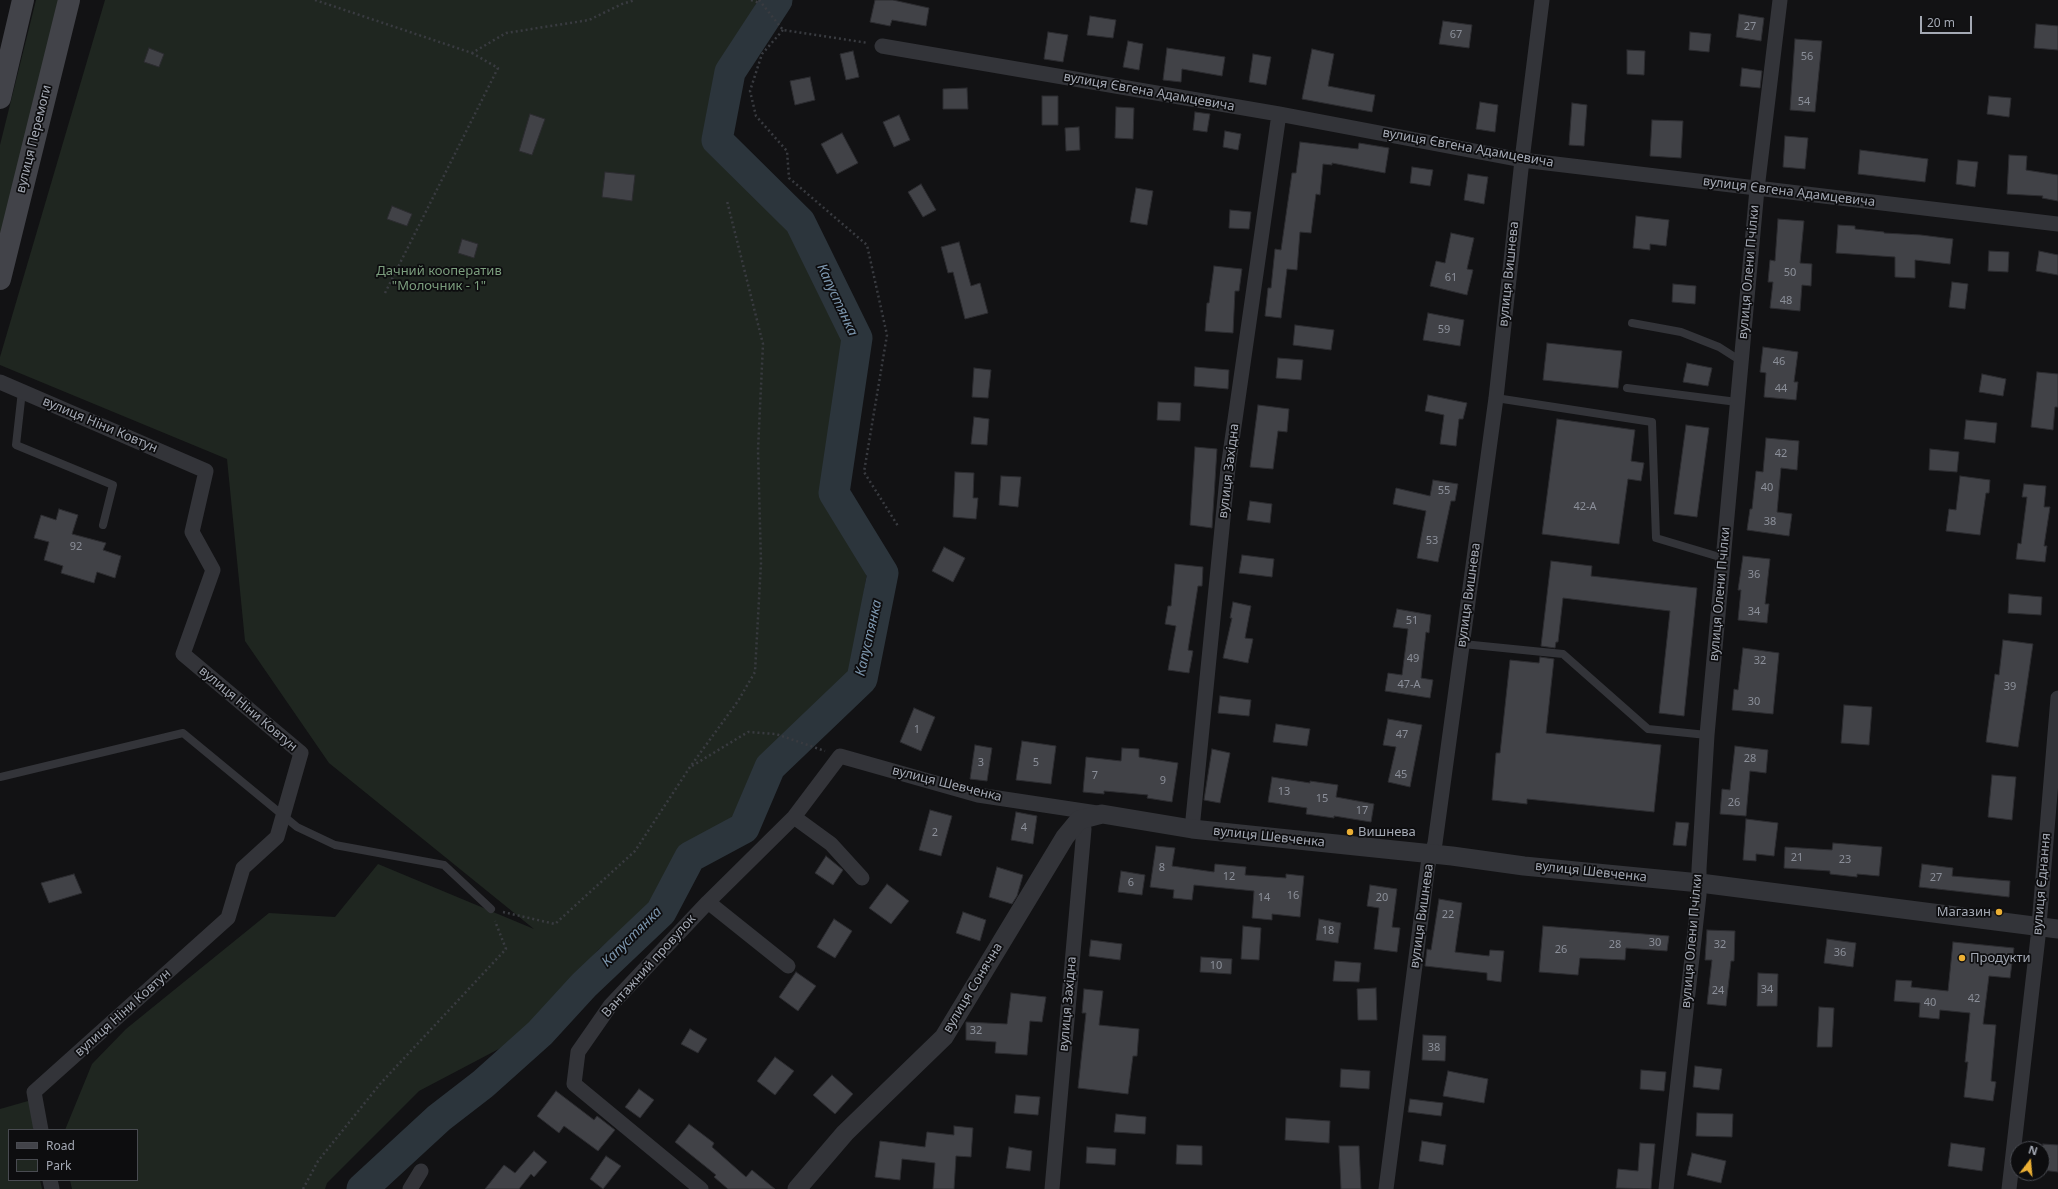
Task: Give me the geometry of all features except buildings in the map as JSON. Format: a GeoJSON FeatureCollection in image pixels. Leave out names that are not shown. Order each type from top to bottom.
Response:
{"type":"FeatureCollection","features":[{"type":"Feature","properties":{"kind":"main road"},"geometry":{"type":"LineString","coordinates":[[0,98],[23,0]]}},
{"type":"Feature","properties":{"kind":"main road","name":"вулиця Перемоги"},"geometry":{"type":"LineString","coordinates":[[0,279],[69,0]]}},
{"type":"Feature","properties":{"kind":"street","name":"вулиця Вишнева"},"geometry":{"type":"LineString","coordinates":[[1386,1189],[1428,865],[1435,843],[1496,398],[1522,160],[1542,0]]}},
{"type":"Feature","properties":{"kind":"street","name":"вулиця Олени Пчілки"},"geometry":{"type":"LineString","coordinates":[[1666,1189],[1700,883],[1699,869],[1707,735],[1757,189],[1780,0]]}},
{"type":"Feature","properties":{"kind":"street","name":"вулиця Євгена Адамцевича"},"geometry":{"type":"LineString","coordinates":[[882,46],[1279,114],[1522,160],[2058,224]]}},
{"type":"Feature","properties":{"kind":"street","name":"вулиця Західна"},"geometry":{"type":"LineString","coordinates":[[1192,829],[1228,468],[1279,114]]}},
{"type":"Feature","properties":{"kind":"street","name":"вулиця Ніни Ковтун"},"geometry":{"type":"LineString","coordinates":[[0,382],[206,471],[192,532],[213,570],[183,654],[301,753],[284,815],[276,837],[243,868],[228,918],[34,1092],[41,1129]]}},
{"type":"Feature","properties":{"kind":"street","name":"вулиця Єднання"},"geometry":{"type":"LineString","coordinates":[[2009,1189],[2038,927],[2058,698]]}},
{"type":"Feature","properties":{"kind":"street","name":"вулиця Шевченка"},"geometry":{"type":"LineString","coordinates":[[840,756],[978,795],[1192,829],[1432,854],[1524,866],[1700,883],[2058,929]]}},
{"type":"Feature","properties":{"kind":"street","name":"Вантажний провулок"},"geometry":{"type":"LineString","coordinates":[[701,1189],[574,1084],[578,1052],[610,1006],[708,902],[794,817],[840,756]]}},
{"type":"Feature","properties":{"kind":"street"},"geometry":{"type":"LineString","coordinates":[[1079,820],[1102,814]]}},
{"type":"Feature","properties":{"kind":"street"},"geometry":{"type":"LineString","coordinates":[[794,817],[831,844],[862,878]]}},
{"type":"Feature","properties":{"kind":"street","name":"вулиця Західна"},"geometry":{"type":"LineString","coordinates":[[1052,1189],[1084,829],[1079,820]]}},
{"type":"Feature","properties":{"kind":"street","name":"вулиця Сонячна"},"geometry":{"type":"LineString","coordinates":[[797,1189],[845,1133],[944,1037],[1065,837],[1079,820]]}},
{"type":"Feature","properties":{"kind":"street"},"geometry":{"type":"LineString","coordinates":[[708,902],[788,966]]}},
{"type":"Feature","properties":{"kind":"street"},"geometry":{"type":"LineString","coordinates":[[410,1189],[421,1171]]}},
{"type":"Feature","properties":{"kind":"lane"},"geometry":{"type":"LineString","coordinates":[[1632,323],[1682,332],[1719,347],[1741,361]]}},
{"type":"Feature","properties":{"kind":"lane"},"geometry":{"type":"LineString","coordinates":[[1627,388],[1737,402]]}},
{"type":"Feature","properties":{"kind":"lane"},"geometry":{"type":"LineString","coordinates":[[22,391],[16,445],[113,485],[103,525]]}},
{"type":"Feature","properties":{"kind":"lane"},"geometry":{"type":"LineString","coordinates":[[1496,398],[1652,422],[1656,538],[1723,558]]}},
{"type":"Feature","properties":{"kind":"lane"},"geometry":{"type":"LineString","coordinates":[[1463,644],[1563,654],[1648,729],[1707,735]]}},
{"type":"Feature","properties":{"kind":"lane"},"geometry":{"type":"LineString","coordinates":[[0,777],[183,732],[297,827],[335,845],[444,865],[491,909]]}},
{"type":"Feature","properties":{"kind":"path"},"geometry":{"type":"LineString","coordinates":[[315,0],[472,53],[498,68],[385,293]]}},
{"type":"Feature","properties":{"kind":"path"},"geometry":{"type":"LineString","coordinates":[[472,53],[506,33],[589,20],[622,4],[635,0]]}},
{"type":"Feature","properties":{"kind":"path"},"geometry":{"type":"LineString","coordinates":[[751,0],[760,1],[783,30],[882,46]]}},
{"type":"Feature","properties":{"kind":"path"},"geometry":{"type":"LineString","coordinates":[[783,30],[762,54],[750,91],[756,116],[787,151],[789,178],[868,245],[887,335],[864,472],[898,526]]}},
{"type":"Feature","properties":{"kind":"path"},"geometry":{"type":"LineString","coordinates":[[491,909],[555,924],[635,851],[690,767],[738,701],[754,672],[760,563],[758,450],[763,344],[727,201]]}},
{"type":"Feature","properties":{"kind":"path"},"geometry":{"type":"LineString","coordinates":[[690,767],[748,732],[776,734],[806,746]]}},
{"type":"Feature","properties":{"kind":"path"},"geometry":{"type":"LineString","coordinates":[[303,1189],[318,1161],[380,1084],[506,949],[491,909]]}},
{"type":"Feature","properties":{"kind":"green space"},"geometry":{"type":"Polygon","coordinates":[[[36,0],[60,0],[0,240],[0,145],[36,0]]]}},
{"type":"Feature","properties":{"kind":"green space","name":"Дачний кооператив \"Молочник - 1\""},"geometry":{"type":"Polygon","coordinates":[[[105,0],[758,0],[746,26],[720,67],[703,139],[785,222],[843,327],[824,499],[867,572],[852,672],[762,757],[733,822],[680,847],[650,908],[598,950],[531,1032],[419,1091],[327,1183],[325,1189],[72,1189],[70,1181],[138,1181],[138,1129],[65,1129],[92,1064],[126,1029],[269,913],[335,917],[378,864],[534,929],[329,763],[245,641],[227,459],[0,365],[0,357],[105,0]]]}},
{"type":"Feature","properties":{"kind":"green space"},"geometry":{"type":"Polygon","coordinates":[[[35,1099],[33,1129],[8,1129],[8,1181],[40,1181],[42,1189],[0,1189],[0,1109],[35,1099]]]}},
{"type":"Feature","properties":{"kind":"waterway","name":"Капустянка"},"geometry":{"type":"LineString","coordinates":[[362,1189],[439,1118],[483,1084],[540,1033],[584,985],[661,912],[690,857],[744,828],[770,767],[862,679],[883,573],[834,493],[857,338],[800,222],[717,140],[730,72],[777,0]]}},
{"type":"Feature","properties":{"kind":"place","name":"Вишнева"},"geometry":{"type":"Point","coordinates":[1350,832]}},
{"type":"Feature","properties":{"kind":"place","name":"Магазин"},"geometry":{"type":"Point","coordinates":[1999,912]}},
{"type":"Feature","properties":{"kind":"place","name":"Продукти"},"geometry":{"type":"Point","coordinates":[1962,958]}}]}
